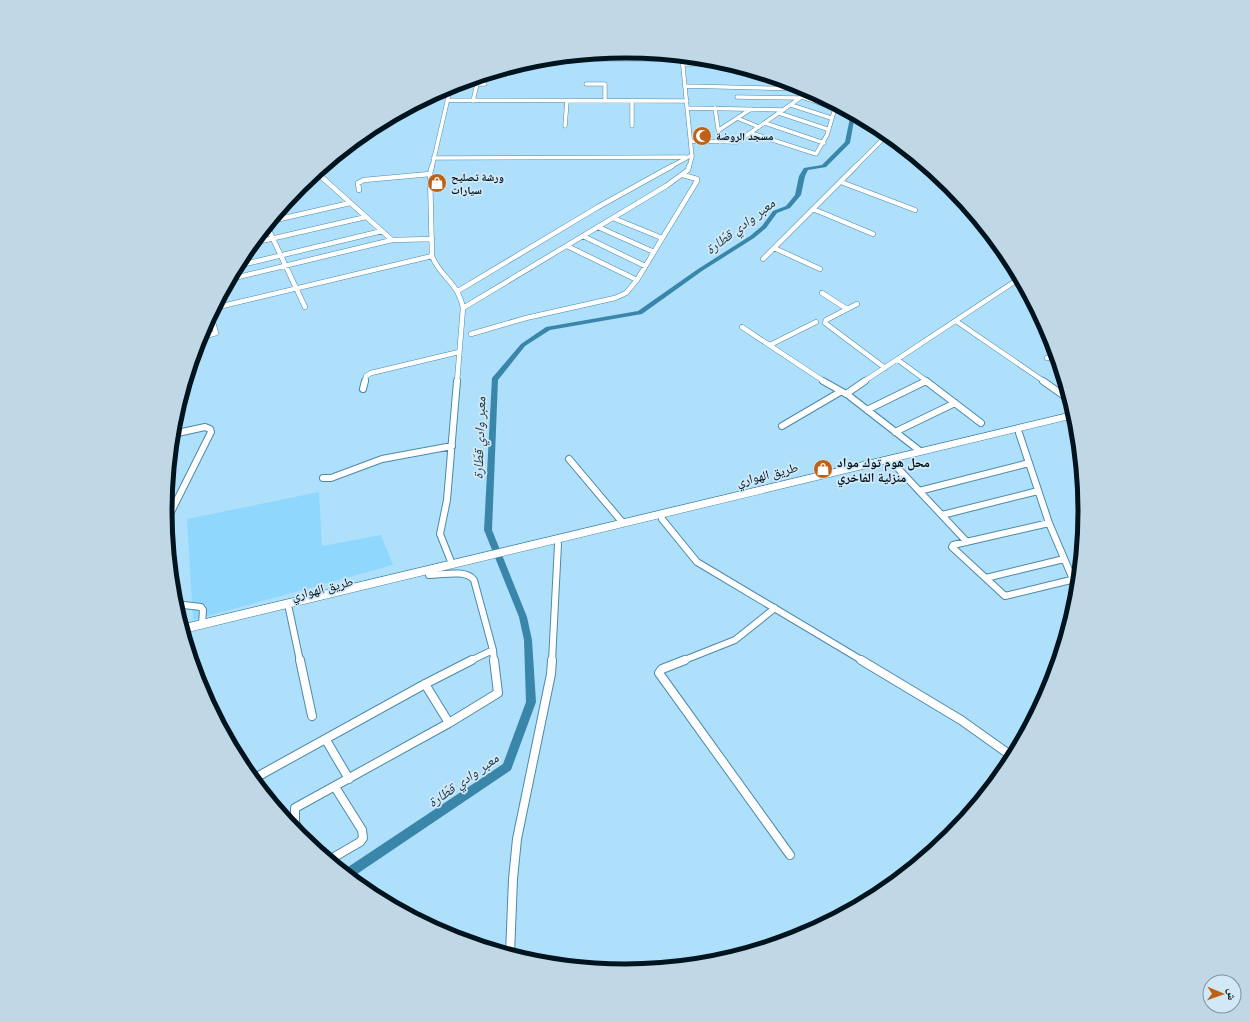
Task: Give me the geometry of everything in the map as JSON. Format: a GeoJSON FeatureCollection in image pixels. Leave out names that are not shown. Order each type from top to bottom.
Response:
{"type":"FeatureCollection","features":[{"type":"Feature","properties":{"kind":"highway","name":"طريق الهواري"},"geometry":{"type":"LineString","coordinates":[[514,552],[558,544],[662,519],[920,451],[1068,416]]}},
{"type":"Feature","properties":{"kind":"highway","name":"طريق الهواري"},"geometry":{"type":"LineString","coordinates":[[514,552],[623,523],[831,475],[893,463],[1068,421]]}},
{"type":"Feature","properties":{"kind":"highway"},"geometry":{"type":"LineString","coordinates":[[465,564],[514,552]]}},
{"type":"Feature","properties":{"kind":"highway","name":"طريق الهواري"},"geometry":{"type":"LineString","coordinates":[[187,628],[452,564],[465,564]]}},
{"type":"Feature","properties":{"kind":"highway","name":"طريق الهواري"},"geometry":{"type":"LineString","coordinates":[[189,633],[429,575],[465,564]]}},
{"type":"Feature","properties":{"kind":"street"},"geometry":{"type":"LineString","coordinates":[[592,59],[663,60]]}},
{"type":"Feature","properties":{"kind":"street"},"geometry":{"type":"LineString","coordinates":[[463,308],[684,175],[690,166],[691,141],[683,62]]}},
{"type":"Feature","properties":{"kind":"street"},"geometry":{"type":"LineString","coordinates":[[474,84],[486,84]]}},
{"type":"Feature","properties":{"kind":"street"},"geometry":{"type":"LineString","coordinates":[[473,100],[477,84]]}},
{"type":"Feature","properties":{"kind":"street"},"geometry":{"type":"LineString","coordinates":[[586,84],[605,84],[605,101]]}},
{"type":"Feature","properties":{"kind":"street"},"geometry":{"type":"LineString","coordinates":[[685,86],[789,89]]}},
{"type":"Feature","properties":{"kind":"street"},"geometry":{"type":"LineString","coordinates":[[736,88],[738,109]]}},
{"type":"Feature","properties":{"kind":"street"},"geometry":{"type":"LineString","coordinates":[[448,94],[430,174],[432,256],[435,264],[451,280],[458,291],[463,308],[447,500],[440,534],[452,564]]}},
{"type":"Feature","properties":{"kind":"street"},"geometry":{"type":"LineString","coordinates":[[691,141],[736,142],[805,95]]}},
{"type":"Feature","properties":{"kind":"street"},"geometry":{"type":"LineString","coordinates":[[737,97],[801,98],[820,102]]}},
{"type":"Feature","properties":{"kind":"street"},"geometry":{"type":"LineString","coordinates":[[447,100],[687,101]]}},
{"type":"Feature","properties":{"kind":"street"},"geometry":{"type":"LineString","coordinates":[[565,126],[568,101]]}},
{"type":"Feature","properties":{"kind":"street"},"geometry":{"type":"LineString","coordinates":[[632,101],[632,126]]}},
{"type":"Feature","properties":{"kind":"street"},"geometry":{"type":"LineString","coordinates":[[791,105],[831,118]]}},
{"type":"Feature","properties":{"kind":"street"},"geometry":{"type":"LineString","coordinates":[[688,108],[784,110]]}},
{"type":"Feature","properties":{"kind":"street"},"geometry":{"type":"LineString","coordinates":[[716,108],[720,142]]}},
{"type":"Feature","properties":{"kind":"street"},"geometry":{"type":"LineString","coordinates":[[719,130],[751,109]]}},
{"type":"Feature","properties":{"kind":"street"},"geometry":{"type":"LineString","coordinates":[[751,133],[814,155],[824,143],[834,110]]}},
{"type":"Feature","properties":{"kind":"street"},"geometry":{"type":"LineString","coordinates":[[779,113],[827,129]]}},
{"type":"Feature","properties":{"kind":"street"},"geometry":{"type":"LineString","coordinates":[[737,118],[760,127]]}},
{"type":"Feature","properties":{"kind":"street"},"geometry":{"type":"LineString","coordinates":[[765,123],[824,143]]}},
{"type":"Feature","properties":{"kind":"street"},"geometry":{"type":"LineString","coordinates":[[763,259],[883,139]]}},
{"type":"Feature","properties":{"kind":"street"},"geometry":{"type":"LineString","coordinates":[[433,158],[690,156]]}},
{"type":"Feature","properties":{"kind":"street"},"geometry":{"type":"LineString","coordinates":[[458,291],[598,207],[690,156]]}},
{"type":"Feature","properties":{"kind":"street"},"geometry":{"type":"LineString","coordinates":[[359,190],[358,183],[364,180],[430,174]]}},
{"type":"Feature","properties":{"kind":"street"},"geometry":{"type":"LineString","coordinates":[[472,334],[526,318],[615,298],[626,293],[637,280],[697,181],[697,179],[684,175]]}},
{"type":"Feature","properties":{"kind":"street"},"geometry":{"type":"LineString","coordinates":[[320,176],[392,240]]}},
{"type":"Feature","properties":{"kind":"street"},"geometry":{"type":"LineString","coordinates":[[841,182],[915,210]]}},
{"type":"Feature","properties":{"kind":"street"},"geometry":{"type":"LineString","coordinates":[[278,219],[350,203]]}},
{"type":"Feature","properties":{"kind":"street"},"geometry":{"type":"LineString","coordinates":[[813,209],[873,234]]}},
{"type":"Feature","properties":{"kind":"street"},"geometry":{"type":"LineString","coordinates":[[262,241],[366,217]]}},
{"type":"Feature","properties":{"kind":"street"},"geometry":{"type":"LineString","coordinates":[[613,218],[662,238]]}},
{"type":"Feature","properties":{"kind":"street"},"geometry":{"type":"LineString","coordinates":[[598,227],[654,252]]}},
{"type":"Feature","properties":{"kind":"street"},"geometry":{"type":"LineString","coordinates":[[269,231],[305,307]]}},
{"type":"Feature","properties":{"kind":"street"},"geometry":{"type":"LineString","coordinates":[[245,264],[382,232]]}},
{"type":"Feature","properties":{"kind":"street"},"geometry":{"type":"LineString","coordinates":[[583,236],[645,266]]}},
{"type":"Feature","properties":{"kind":"street"},"geometry":{"type":"LineString","coordinates":[[237,277],[392,240],[432,239]]}},
{"type":"Feature","properties":{"kind":"street"},"geometry":{"type":"LineString","coordinates":[[567,246],[637,280]]}},
{"type":"Feature","properties":{"kind":"street"},"geometry":{"type":"LineString","coordinates":[[774,248],[820,269]]}},
{"type":"Feature","properties":{"kind":"street"},"geometry":{"type":"LineString","coordinates":[[222,306],[432,256]]}},
{"type":"Feature","properties":{"kind":"street"},"geometry":{"type":"LineString","coordinates":[[846,394],[1015,281]]}},
{"type":"Feature","properties":{"kind":"street"},"geometry":{"type":"LineString","coordinates":[[822,293],[847,309]]}},
{"type":"Feature","properties":{"kind":"street"},"geometry":{"type":"LineString","coordinates":[[857,304],[826,320],[825,323],[885,368]]}},
{"type":"Feature","properties":{"kind":"street"},"geometry":{"type":"LineString","coordinates":[[956,321],[1063,395]]}},
{"type":"Feature","properties":{"kind":"street"},"geometry":{"type":"LineString","coordinates":[[770,346],[816,322]]}},
{"type":"Feature","properties":{"kind":"street"},"geometry":{"type":"LineString","coordinates":[[207,336],[216,333],[213,323]]}},
{"type":"Feature","properties":{"kind":"street"},"geometry":{"type":"LineString","coordinates":[[742,327],[840,392],[846,394],[920,451]]}},
{"type":"Feature","properties":{"kind":"street"},"geometry":{"type":"LineString","coordinates":[[363,389],[366,376],[371,373],[459,352]]}},
{"type":"Feature","properties":{"kind":"street"},"geometry":{"type":"LineString","coordinates":[[1047,358],[1051,357]]}},
{"type":"Feature","properties":{"kind":"street"},"geometry":{"type":"LineString","coordinates":[[898,360],[981,423]]}},
{"type":"Feature","properties":{"kind":"street"},"geometry":{"type":"LineString","coordinates":[[867,410],[927,381]]}},
{"type":"Feature","properties":{"kind":"street"},"geometry":{"type":"LineString","coordinates":[[782,426],[840,392]]}},
{"type":"Feature","properties":{"kind":"street"},"geometry":{"type":"LineString","coordinates":[[895,432],[956,403]]}},
{"type":"Feature","properties":{"kind":"street"},"geometry":{"type":"LineString","coordinates":[[172,510],[211,432],[210,429],[205,428],[179,433]]}},
{"type":"Feature","properties":{"kind":"street"},"geometry":{"type":"LineString","coordinates":[[1019,432],[1049,523],[1072,579],[1062,583],[1007,596],[952,547],[967,542],[1049,523]]}},
{"type":"Feature","properties":{"kind":"street"},"geometry":{"type":"LineString","coordinates":[[324,478],[331,478],[382,459],[452,446]]}},
{"type":"Feature","properties":{"kind":"street"},"geometry":{"type":"LineString","coordinates":[[569,459],[623,523]]}},
{"type":"Feature","properties":{"kind":"street"},"geometry":{"type":"LineString","coordinates":[[893,463],[967,542]]}},
{"type":"Feature","properties":{"kind":"street"},"geometry":{"type":"LineString","coordinates":[[919,491],[1029,463]]}},
{"type":"Feature","properties":{"kind":"street"},"geometry":{"type":"LineString","coordinates":[[942,515],[1038,492]]}},
{"type":"Feature","properties":{"kind":"street"},"geometry":{"type":"LineString","coordinates":[[662,519],[697,562],[961,720],[1008,753]]}},
{"type":"Feature","properties":{"kind":"street"},"geometry":{"type":"LineString","coordinates":[[510,949],[512,898],[517,839],[551,674],[558,544]]}},
{"type":"Feature","properties":{"kind":"street"},"geometry":{"type":"LineString","coordinates":[[986,578],[1064,559]]}},
{"type":"Feature","properties":{"kind":"street"},"geometry":{"type":"LineString","coordinates":[[295,821],[295,808],[449,723],[498,693],[493,650],[480,597],[473,578],[465,574],[429,575]]}},
{"type":"Feature","properties":{"kind":"street"},"geometry":{"type":"LineString","coordinates":[[182,604],[201,607],[203,610],[202,624]]}},
{"type":"Feature","properties":{"kind":"street"},"geometry":{"type":"LineString","coordinates":[[775,608],[735,640],[722,647],[662,669],[660,673],[790,855]]}},
{"type":"Feature","properties":{"kind":"street"},"geometry":{"type":"LineString","coordinates":[[288,609],[312,716]]}},
{"type":"Feature","properties":{"kind":"street"},"geometry":{"type":"LineString","coordinates":[[258,776],[326,740],[424,684],[493,650]]}},
{"type":"Feature","properties":{"kind":"street"},"geometry":{"type":"LineString","coordinates":[[424,684],[449,723]]}},
{"type":"Feature","properties":{"kind":"street"},"geometry":{"type":"LineString","coordinates":[[326,740],[349,779]]}},
{"type":"Feature","properties":{"kind":"street"},"geometry":{"type":"LineString","coordinates":[[333,858],[360,842],[363,838],[362,830],[335,787]]}},
{"type":"Feature","properties":{"kind":"shaded area"},"geometry":{"type":"Polygon","coordinates":[[[319,492],[322,546],[381,535],[393,565],[193,620],[187,519],[319,492]]]}},
{"type":"Feature","properties":{"kind":"waterway","name":"معبر وادي قطّارة"},"geometry":{"type":"LineString","coordinates":[[351,872],[507,767],[531,702],[528,640],[523,617],[488,530],[494,380],[523,345],[548,328],[640,313],[700,270],[752,237],[764,227],[775,212],[788,207],[798,195],[802,176],[806,169],[824,166],[848,142],[852,119]]}},
{"type":"Feature","properties":{"kind":"place","name":"مسجد الروضة"},"geometry":{"type":"Point","coordinates":[702,136]}},
{"type":"Feature","properties":{"kind":"place","name":"ورشة تصليح سيارات"},"geometry":{"type":"Point","coordinates":[437,183]}},
{"type":"Feature","properties":{"kind":"place","name":"محل هوم توك مواد منزلية الفاخري"},"geometry":{"type":"Point","coordinates":[823,469]}}]}
